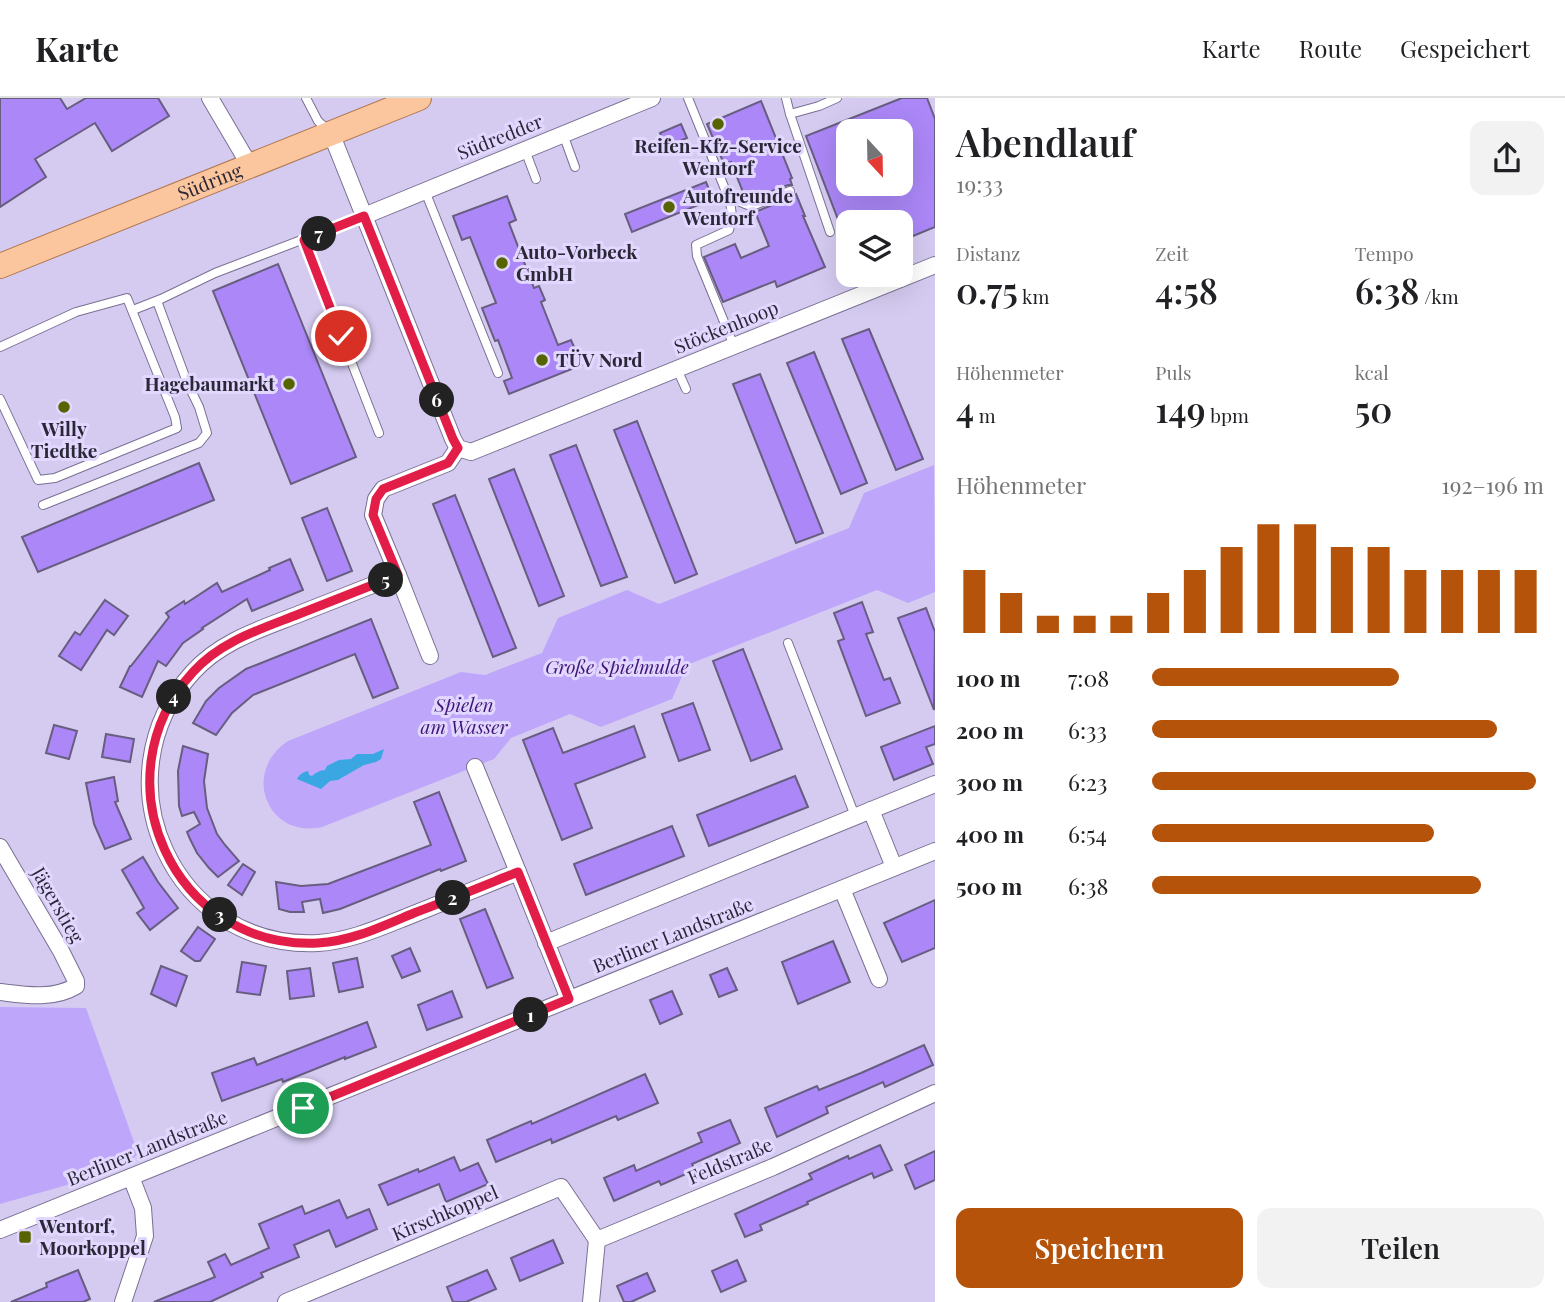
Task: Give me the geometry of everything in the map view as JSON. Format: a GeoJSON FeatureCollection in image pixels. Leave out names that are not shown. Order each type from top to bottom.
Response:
{"type":"FeatureCollection","features":[{"type":"Feature","properties":{"kind":"main road","name":"Südring"},"geometry":{"type":"LineString","coordinates":[[0,266],[419,98]]}},
{"type":"Feature","properties":{"kind":"street"},"geometry":{"type":"LineString","coordinates":[[210,98],[250,166]]}},
{"type":"Feature","properties":{"kind":"street","name":"Südredder"},"geometry":{"type":"LineString","coordinates":[[364,216],[652,98]]}},
{"type":"Feature","properties":{"kind":"street"},"geometry":{"type":"LineString","coordinates":[[331,134],[458,448],[448,463],[383,489],[376,499],[373,515],[430,656]]}},
{"type":"Feature","properties":{"kind":"street","name":"Stöckenhoop"},"geometry":{"type":"LineString","coordinates":[[458,448],[471,452],[935,265]]}},
{"type":"Feature","properties":{"kind":"street"},"geometry":{"type":"LineString","coordinates":[[398,575],[235,640],[195,670],[166,711],[156,734],[150,759],[151,809],[160,842],[186,885],[210,908],[253,933],[294,942],[320,943],[353,937],[518,872]]}},
{"type":"Feature","properties":{"kind":"street"},"geometry":{"type":"LineString","coordinates":[[475,767],[569,999]]}},
{"type":"Feature","properties":{"kind":"street"},"geometry":{"type":"LineString","coordinates":[[546,943],[935,784]]}},
{"type":"Feature","properties":{"kind":"street"},"geometry":{"type":"LineString","coordinates":[[871,810],[894,867]]}},
{"type":"Feature","properties":{"kind":"street","name":"Jägerstieg"},"geometry":{"type":"LineString","coordinates":[[0,847],[76,981],[76,986],[56,994],[29,996],[0,992]]}},
{"type":"Feature","properties":{"kind":"street","name":"Berliner Landstraße"},"geometry":{"type":"LineString","coordinates":[[0,1230],[935,851]]}},
{"type":"Feature","properties":{"kind":"street"},"geometry":{"type":"LineString","coordinates":[[842,889],[879,979]]}},
{"type":"Feature","properties":{"kind":"street","name":"Feldstraße"},"geometry":{"type":"LineString","coordinates":[[597,1240],[773,1167],[935,1093]]}},
{"type":"Feature","properties":{"kind":"street"},"geometry":{"type":"LineString","coordinates":[[123,1302],[145,1236],[143,1208],[131,1177]]}},
{"type":"Feature","properties":{"kind":"street","name":"Kirschkoppel"},"geometry":{"type":"LineString","coordinates":[[286,1302],[561,1187],[597,1240]]}},
{"type":"Feature","properties":{"kind":"street"},"geometry":{"type":"LineString","coordinates":[[591,1302],[597,1240]]}},
{"type":"Feature","properties":{"kind":"lane"},"geometry":{"type":"LineString","coordinates":[[306,98],[318,121],[331,134]]}},
{"type":"Feature","properties":{"kind":"lane"},"geometry":{"type":"LineString","coordinates":[[688,98],[729,200],[733,219],[729,230],[696,245],[697,256],[734,346]]}},
{"type":"Feature","properties":{"kind":"lane"},"geometry":{"type":"LineString","coordinates":[[786,98],[830,232]]}},
{"type":"Feature","properties":{"kind":"lane"},"geometry":{"type":"LineString","coordinates":[[790,114],[837,98]]}},
{"type":"Feature","properties":{"kind":"lane"},"geometry":{"type":"LineString","coordinates":[[563,134],[575,167]]}},
{"type":"Feature","properties":{"kind":"lane"},"geometry":{"type":"LineString","coordinates":[[525,150],[536,179]]}},
{"type":"Feature","properties":{"kind":"lane"},"geometry":{"type":"LineString","coordinates":[[425,191],[498,373]]}},
{"type":"Feature","properties":{"kind":"lane"},"geometry":{"type":"LineString","coordinates":[[729,200],[738,200],[752,206],[790,191]]}},
{"type":"Feature","properties":{"kind":"lane"},"geometry":{"type":"LineString","coordinates":[[133,310],[215,273],[364,216]]}},
{"type":"Feature","properties":{"kind":"lane"},"geometry":{"type":"LineString","coordinates":[[304,240],[379,433]]}},
{"type":"Feature","properties":{"kind":"lane"},"geometry":{"type":"LineString","coordinates":[[0,347],[76,312],[127,298],[175,416],[177,428],[55,478],[38,480],[0,399]]}},
{"type":"Feature","properties":{"kind":"lane"},"geometry":{"type":"LineString","coordinates":[[43,505],[199,443],[207,433],[157,301]]}},
{"type":"Feature","properties":{"kind":"lane"},"geometry":{"type":"LineString","coordinates":[[677,369],[686,389]]}},
{"type":"Feature","properties":{"kind":"lane"},"geometry":{"type":"LineString","coordinates":[[788,643],[855,816]]}},
{"type":"Feature","properties":{"kind":"green space"},"geometry":{"type":"Polygon","coordinates":[[[934,465],[935,592],[908,603],[877,590],[687,665],[672,699],[601,727],[570,714],[511,738],[494,759],[322,827],[303,828],[287,823],[275,813],[267,800],[264,785],[266,769],[274,754],[288,741],[461,672],[485,675],[542,653],[558,618],[627,590],[659,604],[849,528],[864,493],[934,465]]]}},
{"type":"Feature","properties":{"kind":"green space"},"geometry":{"type":"Polygon","coordinates":[[[0,1007],[86,1008],[138,1153],[130,1162],[74,1183],[0,1204],[0,1007]]]}},
{"type":"Feature","properties":{"kind":"water"},"geometry":{"type":"Polygon","coordinates":[[[384,749],[381,759],[338,780],[330,781],[321,789],[297,779],[308,771],[312,776],[339,760],[351,759],[357,754],[373,754],[384,749]]]}},
{"type":"Feature","properties":{"kind":"building"},"geometry":{"type":"Polygon","coordinates":[[[0,98],[60,98],[67,109],[86,98],[158,98],[169,116],[112,151],[95,123],[35,159],[46,177],[0,207],[0,98]]]}},
{"type":"Feature","properties":{"kind":"building"},"geometry":{"type":"Polygon","coordinates":[[[902,98],[927,98],[935,119],[935,227],[913,236],[913,210],[836,210],[836,214],[806,136],[836,124],[836,196],[914,196],[914,119],[849,119],[902,98]]]}},
{"type":"Feature","properties":{"kind":"building"},"geometry":{"type":"Polygon","coordinates":[[[761,101],[792,178],[792,185],[751,199],[749,196],[745,197],[731,162],[724,164],[707,124],[761,101]]]}},
{"type":"Feature","properties":{"kind":"building"},"geometry":{"type":"Polygon","coordinates":[[[681,124],[687,138],[666,147],[660,133],[681,124]]]}},
{"type":"Feature","properties":{"kind":"building","name":"Autofreunde Wentorf"},"geometry":{"type":"Polygon","coordinates":[[[706,182],[713,199],[632,232],[625,214],[706,182]]]}},
{"type":"Feature","properties":{"kind":"building"},"geometry":{"type":"Polygon","coordinates":[[[796,194],[825,267],[777,287],[775,281],[723,302],[704,257],[735,244],[741,258],[769,246],[755,212],[796,194]]]}},
{"type":"Feature","properties":{"kind":"building","name":"Auto-Vorbeck GmbH"},"geometry":{"type":"Polygon","coordinates":[[[507,196],[516,220],[509,223],[534,288],[539,286],[545,300],[541,302],[558,345],[571,340],[582,365],[509,394],[504,381],[512,378],[498,340],[495,341],[482,308],[496,303],[470,237],[462,240],[453,216],[507,196]]]}},
{"type":"Feature","properties":{"kind":"building"},"geometry":{"type":"Polygon","coordinates":[[[278,264],[356,457],[291,484],[213,291],[278,264]]]}},
{"type":"Feature","properties":{"kind":"building"},"geometry":{"type":"Polygon","coordinates":[[[869,329],[923,459],[896,470],[842,339],[869,329]]]}},
{"type":"Feature","properties":{"kind":"building"},"geometry":{"type":"Polygon","coordinates":[[[814,352],[867,483],[841,494],[787,363],[814,352]]]}},
{"type":"Feature","properties":{"kind":"building"},"geometry":{"type":"Polygon","coordinates":[[[760,374],[823,533],[796,543],[733,384],[760,374]]]}},
{"type":"Feature","properties":{"kind":"building"},"geometry":{"type":"Polygon","coordinates":[[[637,421],[697,574],[675,583],[614,430],[637,421]]]}},
{"type":"Feature","properties":{"kind":"building"},"geometry":{"type":"Polygon","coordinates":[[[576,445],[627,577],[601,586],[550,455],[576,445]]]}},
{"type":"Feature","properties":{"kind":"building"},"geometry":{"type":"Polygon","coordinates":[[[199,463],[214,500],[38,572],[22,537],[199,463]]]}},
{"type":"Feature","properties":{"kind":"building"},"geometry":{"type":"Polygon","coordinates":[[[514,469],[564,596],[539,606],[489,479],[514,469]]]}},
{"type":"Feature","properties":{"kind":"building"},"geometry":{"type":"Polygon","coordinates":[[[455,495],[516,648],[493,657],[433,504],[455,495]]]}},
{"type":"Feature","properties":{"kind":"building"},"geometry":{"type":"Polygon","coordinates":[[[327,508],[352,571],[327,581],[302,518],[327,508]]]}},
{"type":"Feature","properties":{"kind":"building"},"geometry":{"type":"Polygon","coordinates":[[[290,559],[303,590],[252,611],[247,599],[202,628],[183,643],[166,666],[158,661],[142,697],[120,687],[130,666],[169,617],[166,613],[217,583],[222,592],[290,559]]]}},
{"type":"Feature","properties":{"kind":"building"},"geometry":{"type":"Polygon","coordinates":[[[105,600],[128,616],[114,635],[107,630],[81,670],[59,656],[75,632],[80,635],[105,600]]]}},
{"type":"Feature","properties":{"kind":"building"},"geometry":{"type":"Polygon","coordinates":[[[862,602],[873,632],[866,634],[884,680],[890,678],[900,703],[866,716],[838,641],[844,639],[834,613],[862,602]]]}},
{"type":"Feature","properties":{"kind":"building"},"geometry":{"type":"Polygon","coordinates":[[[926,608],[935,632],[934,710],[898,618],[926,608]]]}},
{"type":"Feature","properties":{"kind":"building"},"geometry":{"type":"Polygon","coordinates":[[[371,619],[398,688],[373,698],[355,654],[253,695],[232,713],[216,735],[193,723],[206,701],[246,669],[371,619]]]}},
{"type":"Feature","properties":{"kind":"building"},"geometry":{"type":"Polygon","coordinates":[[[743,649],[782,749],[751,761],[713,661],[743,649]]]}},
{"type":"Feature","properties":{"kind":"building"},"geometry":{"type":"Polygon","coordinates":[[[693,703],[710,750],[679,761],[662,714],[693,703]]]}},
{"type":"Feature","properties":{"kind":"building"},"geometry":{"type":"Polygon","coordinates":[[[54,725],[77,731],[69,759],[46,753],[54,725]]]}},
{"type":"Feature","properties":{"kind":"building"},"geometry":{"type":"Polygon","coordinates":[[[634,726],[645,757],[575,784],[592,828],[562,840],[523,740],[553,728],[563,753],[634,726]]]}},
{"type":"Feature","properties":{"kind":"building"},"geometry":{"type":"Polygon","coordinates":[[[935,726],[935,744],[926,747],[933,764],[894,780],[881,747],[935,726]]]}},
{"type":"Feature","properties":{"kind":"building"},"geometry":{"type":"Polygon","coordinates":[[[106,734],[134,739],[130,762],[102,757],[106,734]]]}},
{"type":"Feature","properties":{"kind":"building"},"geometry":{"type":"Polygon","coordinates":[[[183,746],[208,754],[204,781],[207,808],[217,834],[239,861],[218,877],[197,853],[187,832],[200,824],[194,812],[182,816],[179,806],[178,771],[183,746]]]}},
{"type":"Feature","properties":{"kind":"building"},"geometry":{"type":"Polygon","coordinates":[[[795,776],[808,807],[709,846],[697,815],[795,776]]]}},
{"type":"Feature","properties":{"kind":"building"},"geometry":{"type":"Polygon","coordinates":[[[114,777],[118,801],[115,802],[131,839],[105,849],[94,824],[86,783],[114,777]]]}},
{"type":"Feature","properties":{"kind":"building"},"geometry":{"type":"Polygon","coordinates":[[[439,792],[466,861],[340,909],[323,913],[320,899],[302,902],[304,912],[279,909],[276,882],[301,886],[328,884],[431,845],[414,802],[439,792]]]}},
{"type":"Feature","properties":{"kind":"building"},"geometry":{"type":"Polygon","coordinates":[[[672,826],[684,856],[586,895],[574,864],[672,826]]]}},
{"type":"Feature","properties":{"kind":"building"},"geometry":{"type":"Polygon","coordinates":[[[143,857],[178,908],[150,930],[137,913],[144,908],[122,870],[143,857]]]}},
{"type":"Feature","properties":{"kind":"building"},"geometry":{"type":"Polygon","coordinates":[[[243,864],[255,872],[242,895],[228,885],[243,864]]]}},
{"type":"Feature","properties":{"kind":"building"},"geometry":{"type":"Polygon","coordinates":[[[935,900],[935,948],[902,962],[884,923],[935,900]]]}},
{"type":"Feature","properties":{"kind":"building"},"geometry":{"type":"Polygon","coordinates":[[[485,909],[513,978],[487,988],[460,919],[485,909]]]}},
{"type":"Feature","properties":{"kind":"building"},"geometry":{"type":"Polygon","coordinates":[[[198,927],[215,939],[200,961],[195,961],[181,951],[198,927]]]}},
{"type":"Feature","properties":{"kind":"building"},"geometry":{"type":"Polygon","coordinates":[[[833,941],[850,982],[798,1004],[782,962],[833,941]]]}},
{"type":"Feature","properties":{"kind":"building"},"geometry":{"type":"Polygon","coordinates":[[[410,948],[420,971],[402,978],[392,956],[410,948]]]}},
{"type":"Feature","properties":{"kind":"building"},"geometry":{"type":"Polygon","coordinates":[[[357,958],[363,987],[339,992],[333,963],[357,958]]]}},
{"type":"Feature","properties":{"kind":"building"},"geometry":{"type":"Polygon","coordinates":[[[242,962],[266,966],[260,995],[237,992],[242,962]]]}},
{"type":"Feature","properties":{"kind":"building"},"geometry":{"type":"Polygon","coordinates":[[[161,966],[187,976],[176,1006],[151,994],[161,966]]]}},
{"type":"Feature","properties":{"kind":"building"},"geometry":{"type":"Polygon","coordinates":[[[310,968],[314,996],[290,999],[287,971],[310,968]]]}},
{"type":"Feature","properties":{"kind":"building"},"geometry":{"type":"Polygon","coordinates":[[[727,968],[737,990],[719,997],[710,975],[727,968]]]}},
{"type":"Feature","properties":{"kind":"building"},"geometry":{"type":"Polygon","coordinates":[[[452,991],[462,1017],[427,1030],[418,1005],[452,991]]]}},
{"type":"Feature","properties":{"kind":"building"},"geometry":{"type":"Polygon","coordinates":[[[672,991],[682,1014],[660,1024],[650,1000],[672,991]]]}},
{"type":"Feature","properties":{"kind":"building"},"geometry":{"type":"Polygon","coordinates":[[[367,1022],[376,1047],[283,1082],[282,1079],[222,1101],[212,1073],[254,1058],[257,1065],[367,1022]]]}},
{"type":"Feature","properties":{"kind":"building"},"geometry":{"type":"Polygon","coordinates":[[[924,1045],[933,1065],[885,1087],[883,1082],[826,1107],[828,1113],[777,1137],[765,1108],[817,1086],[819,1090],[924,1045]]]}},
{"type":"Feature","properties":{"kind":"building"},"geometry":{"type":"Polygon","coordinates":[[[645,1074],[658,1103],[618,1120],[616,1116],[552,1143],[551,1139],[496,1162],[487,1140],[531,1121],[532,1124],[645,1074]]]}},
{"type":"Feature","properties":{"kind":"building"},"geometry":{"type":"Polygon","coordinates":[[[730,1120],[740,1143],[692,1164],[695,1170],[661,1185],[659,1181],[614,1201],[604,1178],[634,1165],[636,1171],[702,1142],[698,1133],[730,1120]]]}},
{"type":"Feature","properties":{"kind":"building"},"geometry":{"type":"Polygon","coordinates":[[[880,1145],[892,1170],[874,1178],[872,1173],[807,1202],[808,1204],[760,1225],[762,1230],[745,1237],[735,1214],[812,1179],[809,1174],[880,1145]]]}},
{"type":"Feature","properties":{"kind":"building"},"geometry":{"type":"Polygon","coordinates":[[[935,1151],[935,1180],[915,1189],[905,1165],[935,1151]]]}},
{"type":"Feature","properties":{"kind":"building"},"geometry":{"type":"Polygon","coordinates":[[[454,1157],[460,1171],[478,1163],[488,1184],[446,1202],[439,1184],[388,1205],[379,1185],[454,1157]]]}},
{"type":"Feature","properties":{"kind":"building"},"geometry":{"type":"Polygon","coordinates":[[[339,1200],[347,1218],[369,1209],[377,1229],[336,1247],[329,1230],[294,1245],[299,1257],[261,1273],[263,1277],[210,1302],[154,1302],[215,1277],[208,1262],[225,1254],[231,1265],[269,1248],[259,1224],[302,1206],[305,1214],[339,1200]]]}},
{"type":"Feature","properties":{"kind":"building"},"geometry":{"type":"Polygon","coordinates":[[[553,1240],[563,1263],[520,1281],[511,1258],[553,1240]]]}},
{"type":"Feature","properties":{"kind":"building"},"geometry":{"type":"Polygon","coordinates":[[[737,1260],[746,1281],[721,1292],[712,1271],[737,1260]]]}},
{"type":"Feature","properties":{"kind":"building"},"geometry":{"type":"Polygon","coordinates":[[[78,1270],[90,1299],[83,1302],[11,1302],[47,1287],[46,1283],[78,1270]]]}},
{"type":"Feature","properties":{"kind":"building"},"geometry":{"type":"Polygon","coordinates":[[[487,1270],[496,1289],[466,1302],[453,1302],[447,1287],[487,1270]]]}},
{"type":"Feature","properties":{"kind":"building"},"geometry":{"type":"Polygon","coordinates":[[[647,1273],[655,1291],[631,1302],[624,1302],[617,1286],[647,1273]]]}},
{"type":"Feature","properties":{"kind":"place","name":"Reifen-Kfz-Service Wentorf"},"geometry":{"type":"Point","coordinates":[718,124]}},
{"type":"Feature","properties":{"kind":"place","name":"Autofreunde Wentorf"},"geometry":{"type":"Point","coordinates":[669,207]}},
{"type":"Feature","properties":{"kind":"place","name":"Auto-Vorbeck GmbH"},"geometry":{"type":"Point","coordinates":[502,263]}},
{"type":"Feature","properties":{"kind":"place","name":"TÜV Nord"},"geometry":{"type":"Point","coordinates":[542,360]}},
{"type":"Feature","properties":{"kind":"place","name":"Hagebaumarkt"},"geometry":{"type":"Point","coordinates":[289,384]}},
{"type":"Feature","properties":{"kind":"place","name":"Willy Tiedtke"},"geometry":{"type":"Point","coordinates":[64,407]}},
{"type":"Feature","properties":{"kind":"place","name":"Wentorf, Moorkoppel"},"geometry":{"type":"Point","coordinates":[25,1237]}},
{"type":"Feature","properties":{"kind":"route"},"geometry":{"type":"LineString","coordinates":[[303,1108],[569,999],[518,872],[369,932],[320,943],[303,943],[253,933],[223,918],[186,885],[160,842],[149,793],[150,759],[159,726],[174,696],[195,670],[235,640],[398,575],[373,515],[376,499],[383,489],[448,463],[458,448],[364,216],[304,240],[341,336]]}},
{"type":"Feature","properties":{"kind":"park label","name":"Große Spielmulde"},"geometry":{"type":"Point","coordinates":[617,667]}},
{"type":"Feature","properties":{"kind":"park label","name":"Spielen am Wasser"},"geometry":{"type":"Point","coordinates":[464,716]}}]}
